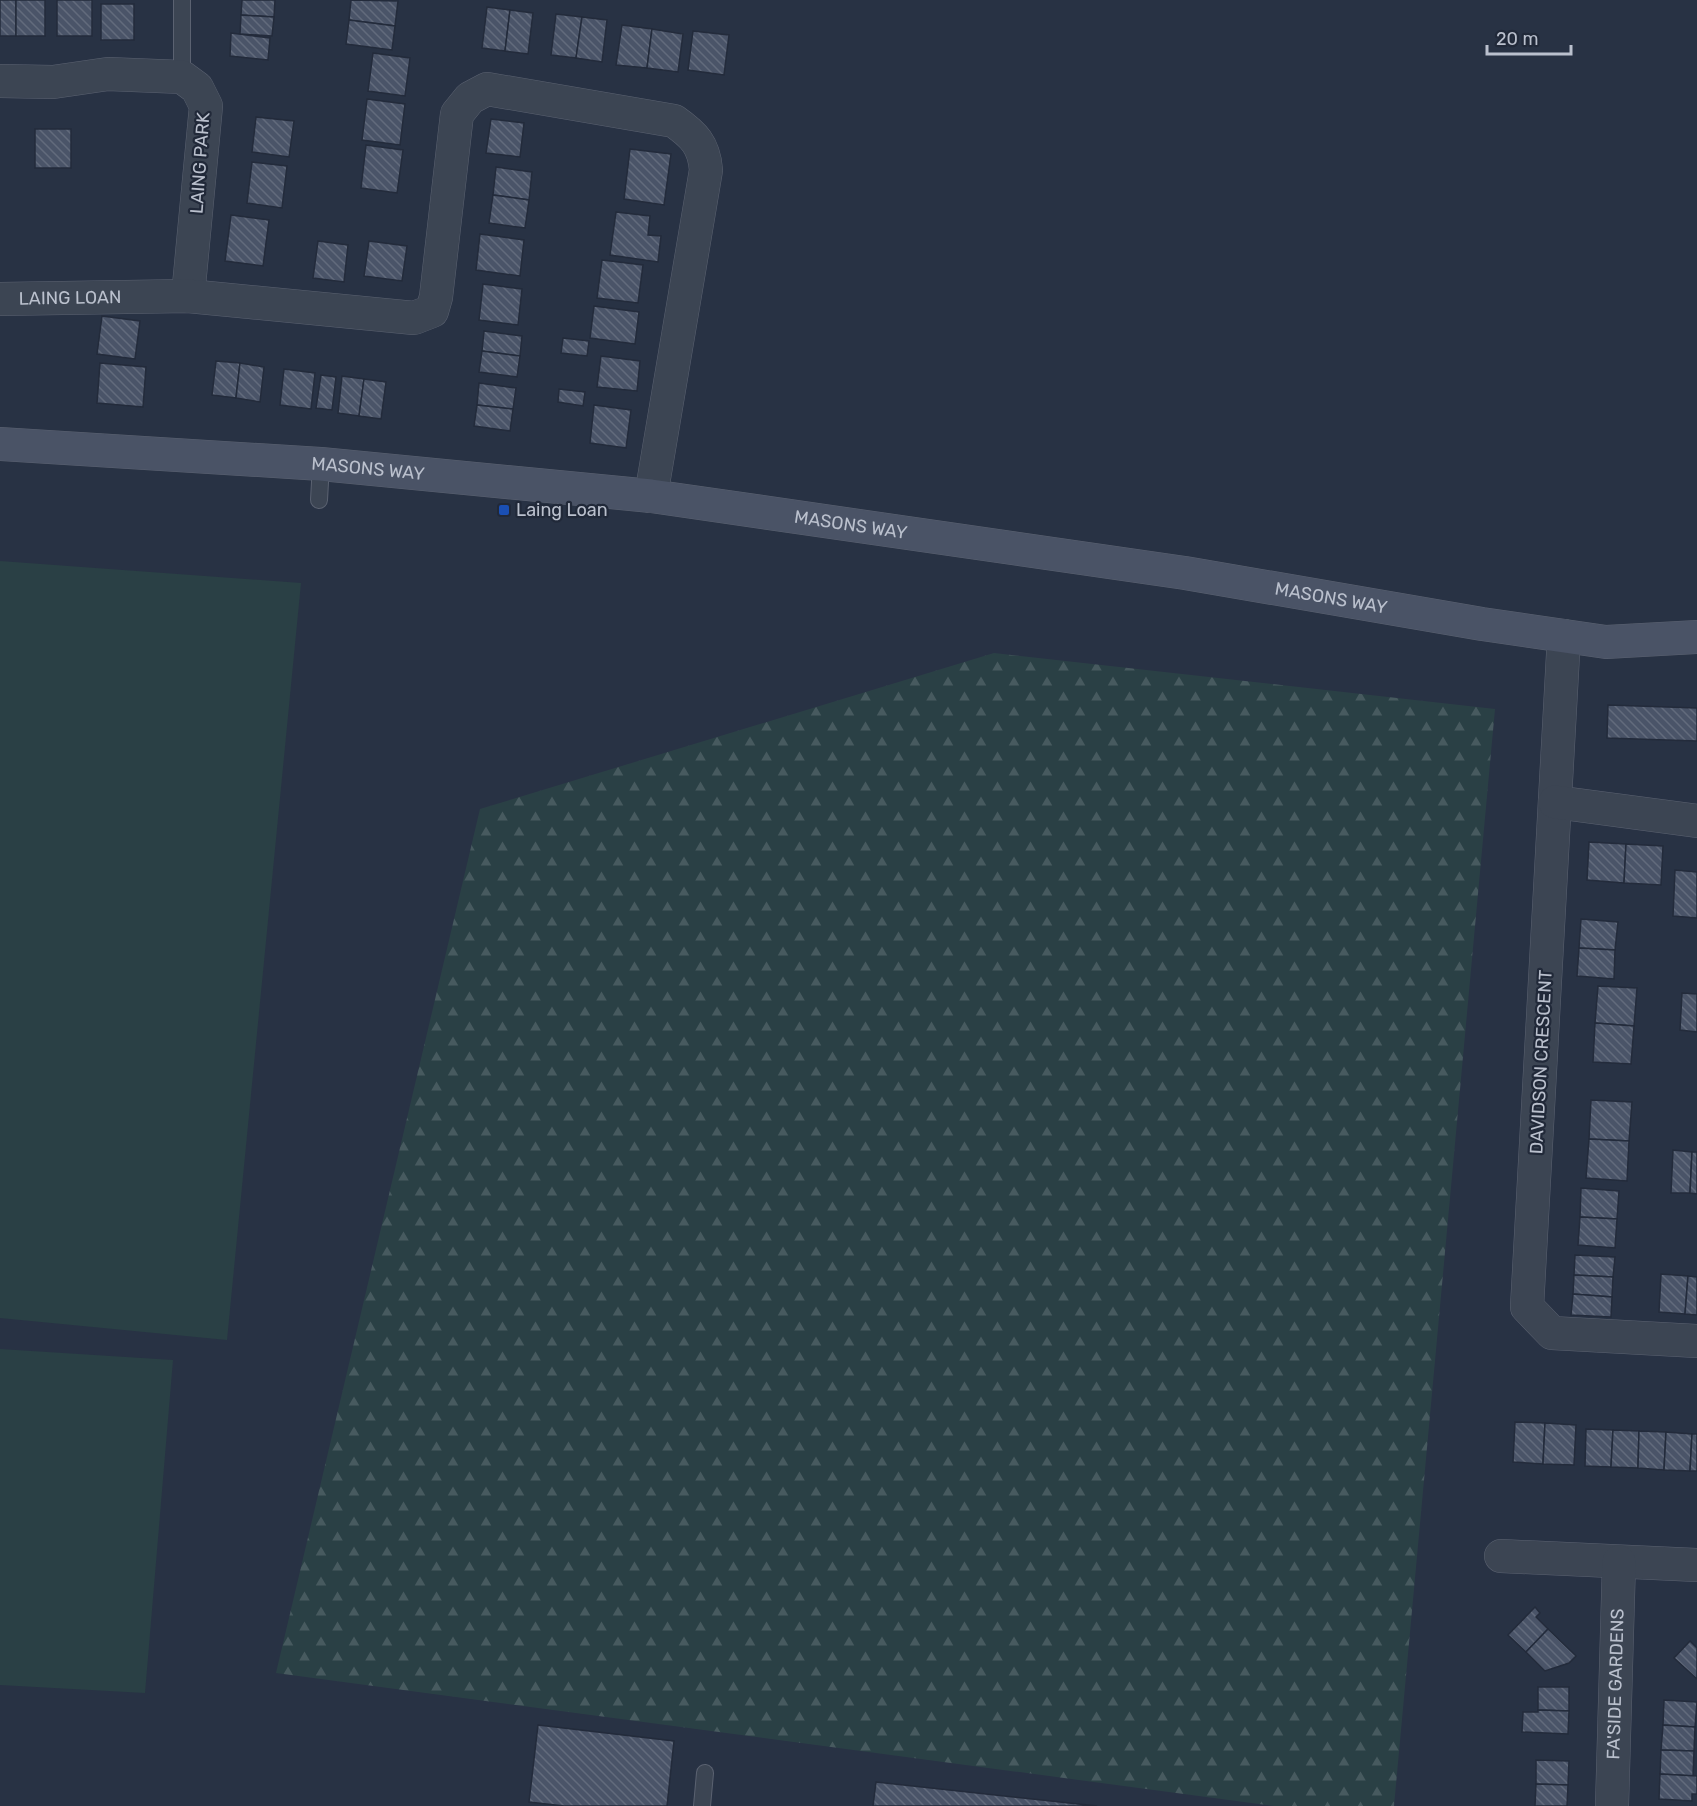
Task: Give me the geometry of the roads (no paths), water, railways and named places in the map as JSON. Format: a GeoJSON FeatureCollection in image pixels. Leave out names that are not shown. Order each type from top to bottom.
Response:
{"type":"FeatureCollection","features":[{"type":"Feature","properties":{"kind":"street"},"geometry":{"type":"LineString","coordinates":[[0,81],[53,82],[108,74],[182,77]]}},
{"type":"Feature","properties":{"kind":"street","name":"LAING PARK"},"geometry":{"type":"LineString","coordinates":[[182,77],[196,88],[206,106],[188,296]]}},
{"type":"Feature","properties":{"kind":"street","name":"LAING LOAN"},"geometry":{"type":"LineString","coordinates":[[0,299],[188,296],[414,318],[432,311],[436,297],[457,114],[470,98],[487,89],[674,121],[694,135],[705,153],[706,170],[651,496]]}},
{"type":"Feature","properties":{"kind":"street","name":"MASONS WAY"},"geometry":{"type":"LineString","coordinates":[[0,444],[321,464],[651,496],[1185,573],[1606,642],[1697,637]]}},
{"type":"Feature","properties":{"kind":"street","name":"DAVIDSON CRESCENT"},"geometry":{"type":"LineString","coordinates":[[1564,636],[1527,1307],[1552,1333],[1697,1341]]}},
{"type":"Feature","properties":{"kind":"street"},"geometry":{"type":"LineString","coordinates":[[1555,802],[1697,821]]}},
{"type":"Feature","properties":{"kind":"street"},"geometry":{"type":"LineString","coordinates":[[1501,1556],[1697,1565]]}},
{"type":"Feature","properties":{"kind":"street","name":"FA'SIDE GARDENS"},"geometry":{"type":"LineString","coordinates":[[1612,1806],[1619,1562]]}},
{"type":"Feature","properties":{"kind":"lane"},"geometry":{"type":"LineString","coordinates":[[182,0],[182,77]]}},
{"type":"Feature","properties":{"kind":"lane"},"geometry":{"type":"LineString","coordinates":[[319,500],[321,464]]}},
{"type":"Feature","properties":{"kind":"lane"},"geometry":{"type":"LineString","coordinates":[[702,1806],[705,1773]]}},
{"type":"Feature","properties":{"kind":"place","name":"Laing Loan"},"geometry":{"type":"Point","coordinates":[504,510]}}]}
